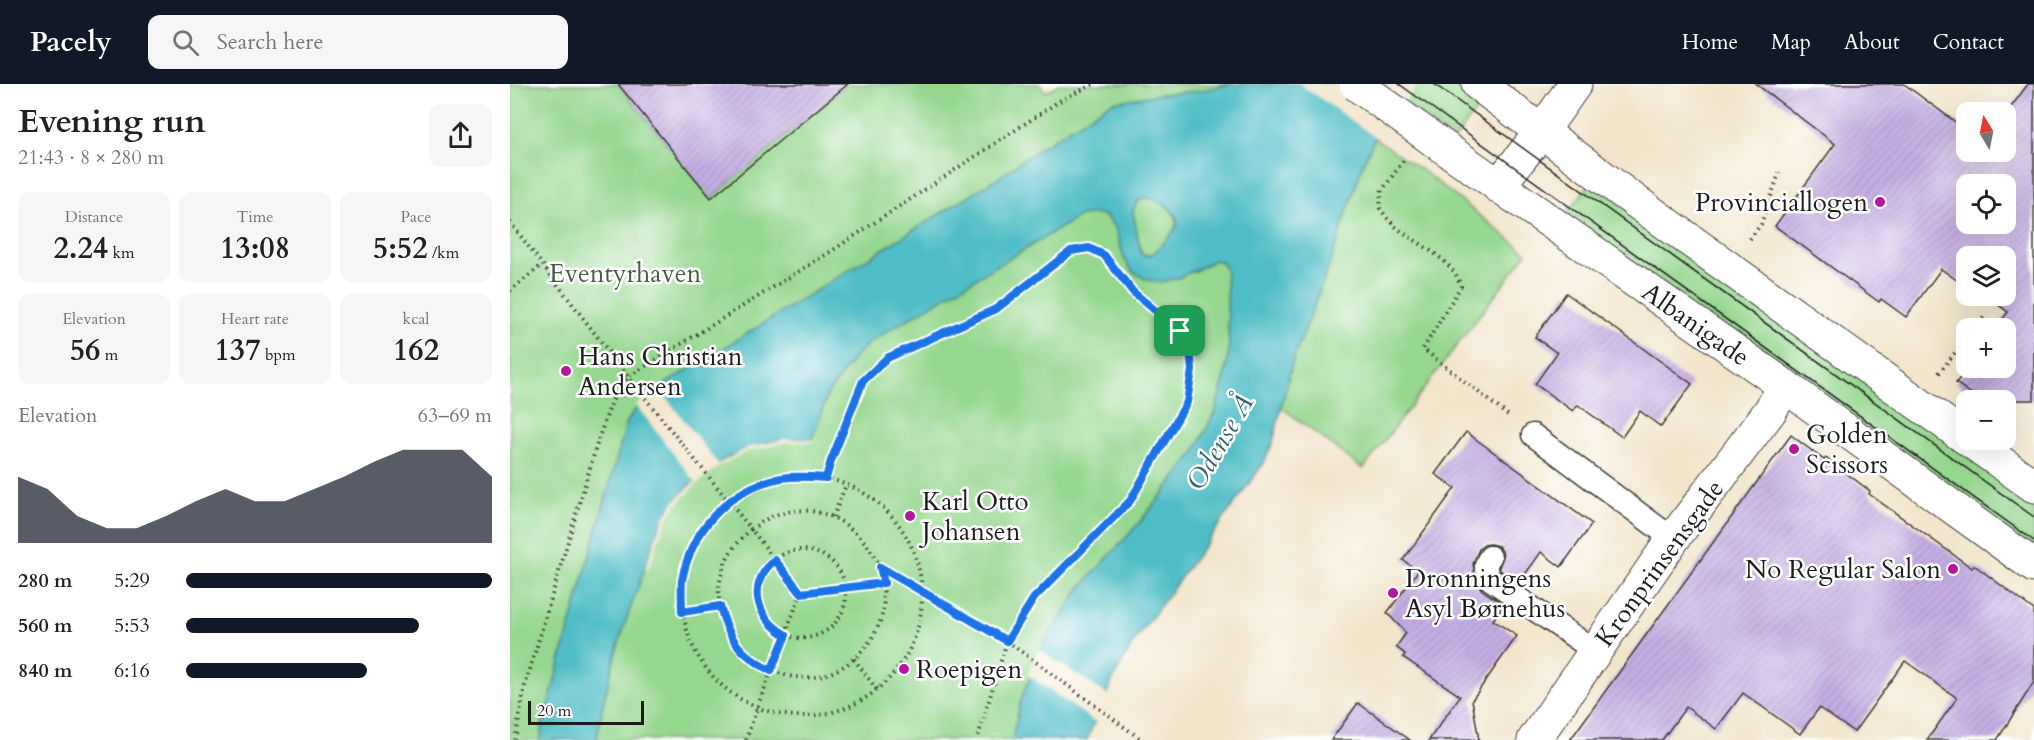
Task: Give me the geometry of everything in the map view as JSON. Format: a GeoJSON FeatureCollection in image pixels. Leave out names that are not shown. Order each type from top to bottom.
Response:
{"type":"FeatureCollection","features":[{"type":"Feature","properties":{"kind":"street","name":"Albanigade"},"geometry":{"type":"LineString","coordinates":[[1356,84],[1785,386],[2034,566]]}},
{"type":"Feature","properties":{"kind":"street"},"geometry":{"type":"LineString","coordinates":[[1498,186],[1542,131],[1575,84]]}},
{"type":"Feature","properties":{"kind":"street"},"geometry":{"type":"LineString","coordinates":[[1482,87],[1624,193],[1956,430]]}},
{"type":"Feature","properties":{"kind":"street","name":"Kronprinsensgade"},"geometry":{"type":"LineString","coordinates":[[1534,740],[1673,538],[1770,411],[1785,386]]}},
{"type":"Feature","properties":{"kind":"street"},"geometry":{"type":"LineString","coordinates":[[1983,450],[2034,486]]}},
{"type":"Feature","properties":{"kind":"lane"},"geometry":{"type":"LineString","coordinates":[[1533,435],[1673,538]]}},
{"type":"Feature","properties":{"kind":"lane"},"geometry":{"type":"LineString","coordinates":[[1490,557],[1485,571],[1490,579],[1595,651]]}},
{"type":"Feature","properties":{"kind":"path"},"geometry":{"type":"LineString","coordinates":[[515,740],[525,686],[599,437],[612,401],[628,377],[827,254],[1061,99],[1094,84]]}},
{"type":"Feature","properties":{"kind":"path"},"geometry":{"type":"LineString","coordinates":[[1400,165],[1381,192],[1380,208],[1393,225],[1437,256],[1455,272],[1461,286],[1423,349],[1515,421]]}},
{"type":"Feature","properties":{"kind":"path"},"geometry":{"type":"LineString","coordinates":[[1761,224],[1780,171]]}},
{"type":"Feature","properties":{"kind":"path"},"geometry":{"type":"LineString","coordinates":[[510,222],[628,377],[801,593]]}},
{"type":"Feature","properties":{"kind":"path"},"geometry":{"type":"LineString","coordinates":[[826,478],[863,381],[887,358],[996,309],[1071,251],[1089,248],[1104,255],[1133,292],[1180,331],[1190,349],[1192,370],[1187,402],[1130,501],[1034,598],[1007,641],[977,740]]}},
{"type":"Feature","properties":{"kind":"path"},"geometry":{"type":"LineString","coordinates":[[510,291],[543,265]]}},
{"type":"Feature","properties":{"kind":"path"},"geometry":{"type":"LineString","coordinates":[[1947,363],[1956,352]]}},
{"type":"Feature","properties":{"kind":"path"},"geometry":{"type":"LineString","coordinates":[[789,477],[826,478],[846,485],[880,505],[902,529],[916,558],[922,590],[920,618],[912,645],[898,668],[877,690],[849,706],[816,715],[782,715],[757,708],[729,693],[706,670],[690,643],[682,612],[682,581],[690,550],[706,523],[729,501],[757,484],[789,477]]}},
{"type":"Feature","properties":{"kind":"path"},"geometry":{"type":"LineString","coordinates":[[833,517],[846,485]]}},
{"type":"Feature","properties":{"kind":"path"},"geometry":{"type":"LineString","coordinates":[[805,511],[833,517],[857,532],[875,555],[880,567],[884,583],[884,604],[879,624],[869,643],[854,659],[836,670],[814,676],[792,676],[771,671],[752,661],[737,646],[726,627],[720,606],[720,585],[725,564],[736,545],[751,529],[776,515],[805,511]]}},
{"type":"Feature","properties":{"kind":"path"},"geometry":{"type":"LineString","coordinates":[[806,550],[822,556],[835,566],[845,588],[842,612],[832,626],[810,638],[786,635],[772,627],[767,622],[758,600],[761,578],[769,565],[790,552],[806,550]]}},
{"type":"Feature","properties":{"kind":"path"},"geometry":{"type":"LineString","coordinates":[[880,567],[1007,641],[1142,740]]}},
{"type":"Feature","properties":{"kind":"path"},"geometry":{"type":"LineString","coordinates":[[801,593],[884,583]]}},
{"type":"Feature","properties":{"kind":"path"},"geometry":{"type":"LineString","coordinates":[[746,740],[801,593]]}},
{"type":"Feature","properties":{"kind":"path"},"geometry":{"type":"LineString","coordinates":[[682,612],[720,606]]}},
{"type":"Feature","properties":{"kind":"path"},"geometry":{"type":"LineString","coordinates":[[854,659],[877,690]]}},
{"type":"Feature","properties":{"kind":"green space","name":"Eventyrhaven"},"geometry":{"type":"Polygon","coordinates":[[[510,84],[618,84],[711,198],[848,84],[1039,84],[1046,92],[1059,84],[1232,84],[1112,102],[1035,151],[1001,176],[662,386],[635,410],[627,422],[540,740],[510,740],[510,84]]]}},
{"type":"Feature","properties":{"kind":"green space"},"geometry":{"type":"Polygon","coordinates":[[[1378,84],[1461,84],[1484,100],[1454,140],[1378,84]]]}},
{"type":"Feature","properties":{"kind":"green space"},"geometry":{"type":"Polygon","coordinates":[[[1375,138],[1427,174],[1527,253],[1363,469],[1281,407],[1292,363],[1329,266],[1364,161],[1375,138]]]}},
{"type":"Feature","properties":{"kind":"green space"},"geometry":{"type":"Polygon","coordinates":[[[1591,182],[1956,445],[1956,450],[1963,450],[2034,501],[2034,555],[1562,220],[1591,182]]]}},
{"type":"Feature","properties":{"kind":"green space"},"geometry":{"type":"Polygon","coordinates":[[[1144,197],[1156,200],[1167,207],[1173,213],[1176,226],[1170,237],[1153,254],[1143,255],[1133,213],[1136,203],[1144,197]]]}},
{"type":"Feature","properties":{"kind":"green space"},"geometry":{"type":"Polygon","coordinates":[[[1104,215],[1116,229],[1124,259],[1160,282],[1195,271],[1215,260],[1221,262],[1226,270],[1229,349],[1225,376],[1215,412],[1193,455],[1044,642],[1021,699],[1012,740],[597,740],[600,716],[620,634],[657,534],[684,491],[718,464],[747,448],[798,439],[820,418],[828,393],[857,354],[873,340],[1080,216],[1104,215]]]}},
{"type":"Feature","properties":{"kind":"water","name":"Odense Å"},"geometry":{"type":"Polygon","coordinates":[[[1232,84],[1415,84],[1375,138],[1364,161],[1329,266],[1292,363],[1273,442],[1264,463],[1134,642],[1113,679],[1087,740],[1012,740],[1021,699],[1044,642],[1081,587],[1142,520],[1193,455],[1215,412],[1225,376],[1229,349],[1226,270],[1221,262],[1215,260],[1178,278],[1160,282],[1147,280],[1133,272],[1124,259],[1116,229],[1105,215],[1093,214],[1080,216],[873,340],[857,354],[828,393],[812,439],[791,439],[748,449],[709,469],[692,483],[665,517],[653,543],[613,664],[597,740],[540,740],[627,422],[635,410],[662,386],[1001,176],[1035,151],[1112,102],[1232,84]],[[1144,198],[1138,202],[1133,213],[1140,250],[1143,255],[1149,256],[1172,233],[1177,220],[1175,214],[1166,206],[1144,198]]]}},
{"type":"Feature","properties":{"kind":"pier"},"geometry":{"type":"Polygon","coordinates":[[[1300,84],[1418,84],[1378,139],[1300,84]]]}},
{"type":"Feature","properties":{"kind":"pier"},"geometry":{"type":"Polygon","coordinates":[[[657,386],[718,464],[747,448],[759,445],[786,439],[815,440],[787,442],[748,451],[719,466],[697,484],[636,405],[657,386]]]}},
{"type":"Feature","properties":{"kind":"pier"},"geometry":{"type":"Polygon","coordinates":[[[694,482],[696,484],[677,504],[668,518],[648,570],[645,569],[665,516],[674,502],[694,482]]]}},
{"type":"Feature","properties":{"kind":"pier"},"geometry":{"type":"Polygon","coordinates":[[[1038,649],[1109,696],[1097,723],[1028,675],[1038,649]]]}},
{"type":"Feature","properties":{"kind":"building"},"geometry":{"type":"Polygon","coordinates":[[[618,84],[848,84],[711,198],[618,84]]]}},
{"type":"Feature","properties":{"kind":"building","name":"Provinciallogen"},"geometry":{"type":"Polygon","coordinates":[[[1756,84],[1904,84],[1956,123],[1956,162],[2016,162],[2015,102],[2028,84],[2034,84],[2034,400],[2016,400],[2016,390],[1966,390],[1956,383],[1960,378],[2016,378],[2016,318],[2004,318],[2008,312],[2000,306],[2016,306],[2016,246],[1956,246],[1956,280],[1941,269],[1906,317],[1881,299],[1879,302],[1775,226],[1835,144],[1756,84]]]}},
{"type":"Feature","properties":{"kind":"building"},"geometry":{"type":"Polygon","coordinates":[[[1566,293],[1692,384],[1661,427],[1640,411],[1622,437],[1578,405],[1573,411],[1535,384],[1557,353],[1535,337],[1566,293]]]}},
{"type":"Feature","properties":{"kind":"building"},"geometry":{"type":"Polygon","coordinates":[[[1466,432],[1592,524],[1561,567],[1541,552],[1519,583],[1500,570],[1503,557],[1498,546],[1490,544],[1479,549],[1473,564],[1476,581],[1482,590],[1504,605],[1493,620],[1517,636],[1472,700],[1479,740],[1429,740],[1460,696],[1403,657],[1405,654],[1396,647],[1406,633],[1387,613],[1418,571],[1403,560],[1455,488],[1435,474],[1466,432]]]}},
{"type":"Feature","properties":{"kind":"building"},"geometry":{"type":"Polygon","coordinates":[[[1791,435],[1870,491],[1869,494],[1972,568],[1974,565],[2034,610],[2034,682],[1997,740],[1927,740],[1957,698],[1905,661],[1854,732],[1819,708],[1800,734],[1743,693],[1716,729],[1686,707],[1662,740],[1570,740],[1791,435]]]}},
{"type":"Feature","properties":{"kind":"building"},"geometry":{"type":"Polygon","coordinates":[[[1358,703],[1410,740],[1331,740],[1358,703]]]}},
{"type":"Feature","properties":{"kind":"tram line"},"geometry":{"type":"LineString","coordinates":[[1399,84],[2034,541]]}},
{"type":"Feature","properties":{"kind":"tram line"},"geometry":{"type":"LineString","coordinates":[[1434,84],[2034,517]]}},
{"type":"Feature","properties":{"kind":"place","name":"Provinciallogen"},"geometry":{"type":"Point","coordinates":[1880,202]}},
{"type":"Feature","properties":{"kind":"place","name":"Hans Christian Andersen"},"geometry":{"type":"Point","coordinates":[566,371]}},
{"type":"Feature","properties":{"kind":"place","name":"Golden Scissors"},"geometry":{"type":"Point","coordinates":[1794,449]}},
{"type":"Feature","properties":{"kind":"place","name":"Karl Otto Johansen"},"geometry":{"type":"Point","coordinates":[910,516]}},
{"type":"Feature","properties":{"kind":"place","name":"No Regular Salon"},"geometry":{"type":"Point","coordinates":[1953,569]}},
{"type":"Feature","properties":{"kind":"place","name":"Dronningens Asyl Børnehus"},"geometry":{"type":"Point","coordinates":[1393,593]}},
{"type":"Feature","properties":{"kind":"place","name":"Roepigen"},"geometry":{"type":"Point","coordinates":[904,669]}},
{"type":"Feature","properties":{"kind":"route"},"geometry":{"type":"LineString","coordinates":[[1089,248],[1104,255],[1133,292],[1180,331],[1190,349],[1192,370],[1187,402],[1130,501],[1034,598],[1007,641],[880,567],[884,583],[801,593],[775,560],[769,565],[761,578],[758,600],[767,622],[786,635],[771,671],[752,661],[737,646],[726,627],[720,606],[682,612],[682,581],[690,550],[706,523],[729,501],[757,484],[789,477],[826,478],[863,381],[887,358],[996,309],[1071,251],[1089,248]]}}]}
